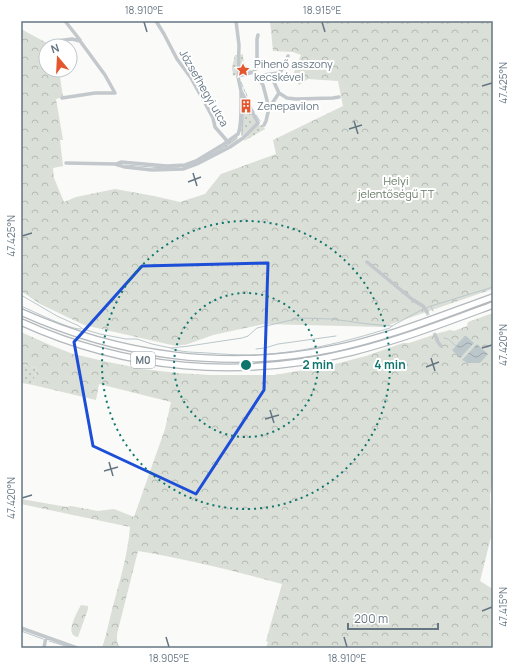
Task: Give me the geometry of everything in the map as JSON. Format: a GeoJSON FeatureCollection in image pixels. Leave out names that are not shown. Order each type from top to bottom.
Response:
{"type":"FeatureCollection","features":[{"type":"Feature","properties":{"kind":"highway","name":"M0"},"geometry":{"type":"LineString","coordinates":[[21,312],[70,332],[130,349],[187,357],[239,360],[304,354],[358,343],[410,327],[493,297]]}},
{"type":"Feature","properties":{"kind":"highway","name":"M0"},"geometry":{"type":"LineString","coordinates":[[21,322],[70,341],[129,357],[159,363],[186,366],[239,368],[309,361],[353,352],[413,334],[493,305]]}},
{"type":"Feature","properties":{"kind":"street"},"geometry":{"type":"LineString","coordinates":[[62,98],[95,93],[115,93],[105,75],[65,21]]}},
{"type":"Feature","properties":{"kind":"street","name":"Józsefhegyi utca"},"geometry":{"type":"LineString","coordinates":[[156,21],[177,59],[191,78],[213,118],[215,127],[228,142]]}},
{"type":"Feature","properties":{"kind":"street"},"geometry":{"type":"LineString","coordinates":[[236,21],[238,42],[238,76],[241,90],[241,137]]}},
{"type":"Feature","properties":{"kind":"street"},"geometry":{"type":"LineString","coordinates":[[238,76],[254,72],[258,65],[258,35]]}},
{"type":"Feature","properties":{"kind":"street"},"geometry":{"type":"LineString","coordinates":[[288,56],[281,71],[273,80],[279,93],[287,98],[296,100],[339,97]]}},
{"type":"Feature","properties":{"kind":"street"},"geometry":{"type":"LineString","coordinates":[[254,72],[263,85],[269,108]]}},
{"type":"Feature","properties":{"kind":"street"},"geometry":{"type":"LineString","coordinates":[[256,76],[278,73]]}},
{"type":"Feature","properties":{"kind":"street"},"geometry":{"type":"LineString","coordinates":[[241,90],[258,123],[265,126],[269,108],[279,93]]}},
{"type":"Feature","properties":{"kind":"street"},"geometry":{"type":"LineString","coordinates":[[66,163],[115,164],[125,167],[152,170],[183,169],[212,156],[241,137],[258,123]]}},
{"type":"Feature","properties":{"kind":"street"},"geometry":{"type":"LineString","coordinates":[[115,164],[121,162],[167,166],[185,165],[196,161],[228,142],[241,137]]}},
{"type":"Feature","properties":{"kind":"street"},"geometry":{"type":"LineString","coordinates":[[367,262],[426,309]]}},
{"type":"Feature","properties":{"kind":"street"},"geometry":{"type":"LineString","coordinates":[[435,335],[440,346]]}},
{"type":"Feature","properties":{"kind":"street"},"geometry":{"type":"LineString","coordinates":[[21,628],[77,648]]}},
{"type":"Feature","properties":{"kind":"street"},"geometry":{"type":"LineString","coordinates":[[44,648],[46,637]]}},
{"type":"Feature","properties":{"kind":"highlighted area"},"geometry":{"type":"Polygon","coordinates":[[[268,263],[264,390],[196,494],[93,446],[74,342],[142,266],[268,263]]]}},
{"type":"Feature","properties":{"kind":"green space","name":"Helyi jelentőségű TT"},"geometry":{"type":"Polygon","coordinates":[[[270,21],[493,21],[493,289],[383,327],[264,324],[213,335],[188,344],[176,346],[84,325],[40,304],[21,291],[21,29],[38,38],[38,78],[60,78],[63,97],[56,99],[63,140],[60,140],[63,166],[53,168],[54,178],[64,202],[76,197],[115,189],[180,202],[205,194],[221,174],[276,154],[273,140],[343,106],[338,81],[308,79],[299,85],[293,75],[301,55],[293,52],[273,51],[270,21]]]}},
{"type":"Feature","properties":{"kind":"green space"},"geometry":{"type":"Polygon","coordinates":[[[243,54],[246,65],[254,72],[239,73],[240,55],[243,54]]]}},
{"type":"Feature","properties":{"kind":"green space"},"geometry":{"type":"Polygon","coordinates":[[[235,55],[237,55],[236,75],[233,76],[232,67],[235,55]]]}},
{"type":"Feature","properties":{"kind":"green space"},"geometry":{"type":"Polygon","coordinates":[[[242,95],[256,123],[242,136],[241,135],[242,95]]]}},
{"type":"Feature","properties":{"kind":"green space"},"geometry":{"type":"Polygon","coordinates":[[[258,125],[262,125],[265,129],[244,141],[253,129],[258,125]]]}},
{"type":"Feature","properties":{"kind":"green space"},"geometry":{"type":"Polygon","coordinates":[[[237,137],[237,140],[228,146],[197,163],[175,169],[153,168],[187,165],[237,137]]]}},
{"type":"Feature","properties":{"kind":"green space"},"geometry":{"type":"Polygon","coordinates":[[[493,313],[493,478],[490,495],[491,537],[480,581],[493,589],[493,648],[266,648],[268,642],[266,641],[282,584],[246,574],[138,551],[117,634],[118,645],[124,648],[102,648],[123,567],[130,527],[21,504],[21,499],[98,511],[114,509],[134,517],[165,429],[171,402],[99,384],[96,400],[33,385],[37,368],[25,365],[21,377],[21,332],[73,354],[143,369],[210,375],[274,375],[310,369],[366,356],[403,343],[409,343],[450,330],[454,331],[467,326],[468,322],[493,313]]]}},
{"type":"Feature","properties":{"kind":"green space"},"geometry":{"type":"Polygon","coordinates":[[[24,365],[37,368],[33,385],[22,383],[21,388],[21,377],[24,365]]]}},
{"type":"Feature","properties":{"kind":"green space"},"geometry":{"type":"Polygon","coordinates":[[[81,605],[88,606],[88,609],[77,637],[72,634],[71,630],[74,619],[81,605]]]}},
{"type":"Feature","properties":{"kind":"water"},"geometry":{"type":"Polygon","coordinates":[[[466,336],[474,343],[460,358],[452,350],[466,336]]]}},
{"type":"Feature","properties":{"kind":"water"},"geometry":{"type":"Polygon","coordinates":[[[477,344],[488,354],[480,363],[468,363],[462,360],[477,344]]]}},
{"type":"Feature","properties":{"kind":"waterway"},"geometry":{"type":"LineString","coordinates":[[241,82],[243,87]]}},
{"type":"Feature","properties":{"kind":"waterway"},"geometry":{"type":"LineString","coordinates":[[242,135],[243,102]]}},
{"type":"Feature","properties":{"kind":"waterway"},"geometry":{"type":"LineString","coordinates":[[250,104],[252,108]]}},
{"type":"Feature","properties":{"kind":"waterway"},"geometry":{"type":"LineString","coordinates":[[256,115],[260,121]]}},
{"type":"Feature","properties":{"kind":"waterway"},"geometry":{"type":"LineString","coordinates":[[205,158],[237,138]]}},
{"type":"Feature","properties":{"kind":"waterway"},"geometry":{"type":"LineString","coordinates":[[125,165],[165,168]]}},
{"type":"Feature","properties":{"kind":"waterway"},"geometry":{"type":"LineString","coordinates":[[431,306],[493,287]]}},
{"type":"Feature","properties":{"kind":"waterway"},"geometry":{"type":"LineString","coordinates":[[21,295],[83,329],[126,339],[137,339],[171,348],[242,338],[248,336],[257,328],[300,318],[332,319],[392,326]]}},
{"type":"Feature","properties":{"kind":"waterway"},"geometry":{"type":"LineString","coordinates":[[21,306],[69,327],[81,329]]}},
{"type":"Feature","properties":{"kind":"waterway"},"geometry":{"type":"LineString","coordinates":[[426,308],[431,306],[433,311]]}},
{"type":"Feature","properties":{"kind":"waterway"},"geometry":{"type":"LineString","coordinates":[[171,348],[189,352],[245,355],[304,350],[356,338],[390,328],[423,309]]}},
{"type":"Feature","properties":{"kind":"waterway"},"geometry":{"type":"LineString","coordinates":[[256,349],[278,344],[336,336]]}},
{"type":"Feature","properties":{"kind":"waterway"},"geometry":{"type":"LineString","coordinates":[[444,338],[448,339],[456,346],[465,336],[466,337]]}},
{"type":"Feature","properties":{"kind":"waterway"},"geometry":{"type":"LineString","coordinates":[[21,631],[43,639]]}},
{"type":"Feature","properties":{"kind":"waterway"},"geometry":{"type":"LineString","coordinates":[[49,641],[72,648]]}},
{"type":"Feature","properties":{"kind":"tunnel"},"geometry":{"type":"LineString","coordinates":[[427,312],[435,335]]}},
{"type":"Feature","properties":{"kind":"place","name":"Pihenő asszony kecskével"},"geometry":{"type":"Point","coordinates":[243,70]}},
{"type":"Feature","properties":{"kind":"place","name":"Zenepavilon"},"geometry":{"type":"Point","coordinates":[246,106]}}]}
